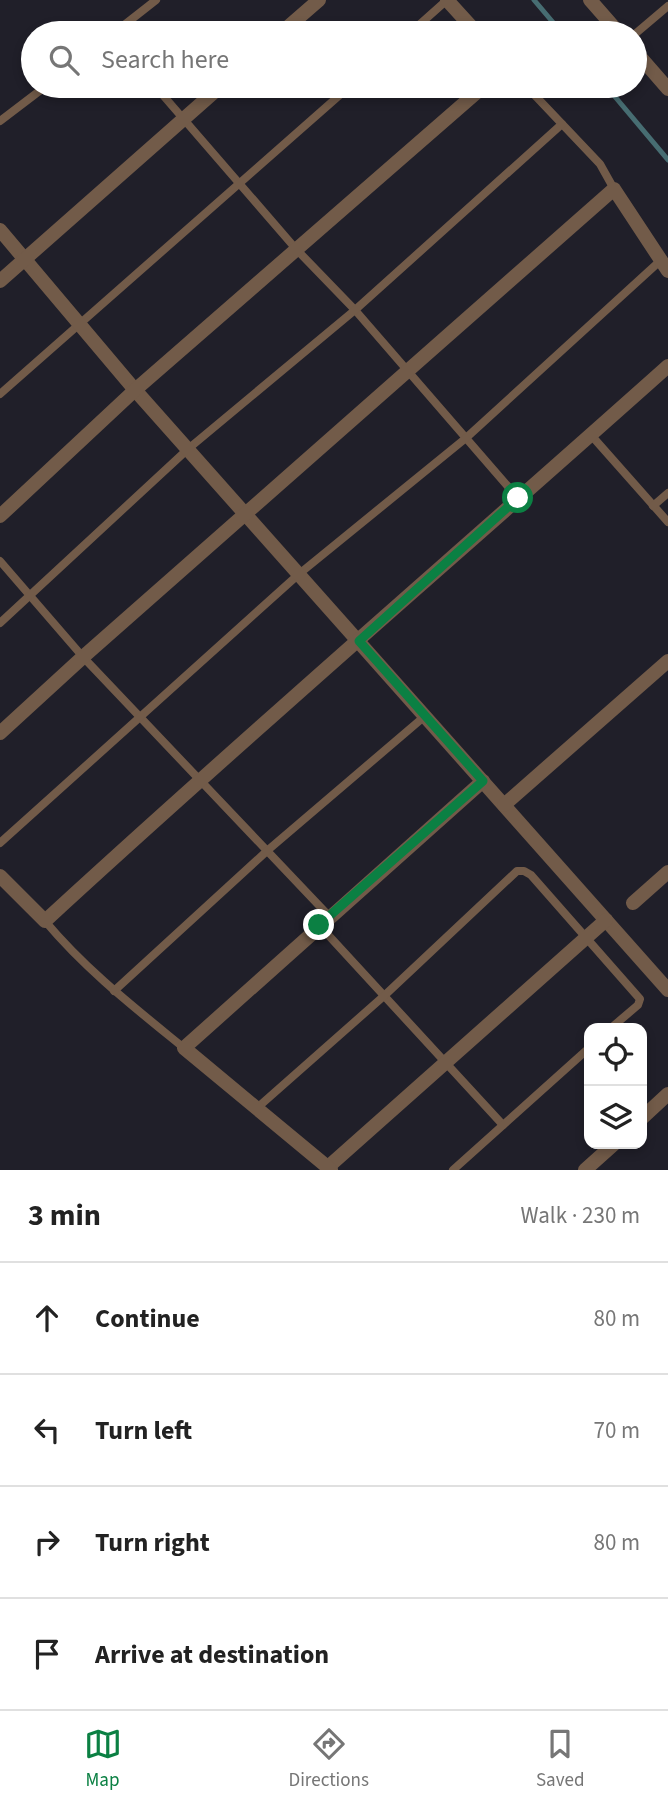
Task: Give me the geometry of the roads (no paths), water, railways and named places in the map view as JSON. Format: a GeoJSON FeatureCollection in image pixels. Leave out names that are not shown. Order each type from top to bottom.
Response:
{"type":"FeatureCollection","features":[{"type":"Feature","properties":{"kind":"street"},"geometry":{"type":"LineString","coordinates":[[295,21],[319,0]]}},
{"type":"Feature","properties":{"kind":"street"},"geometry":{"type":"LineString","coordinates":[[447,0],[466,21]]}},
{"type":"Feature","properties":{"kind":"street"},"geometry":{"type":"LineString","coordinates":[[590,0],[608,21]]}},
{"type":"Feature","properties":{"kind":"street"},"geometry":{"type":"LineString","coordinates":[[647,65],[668,89]]}},
{"type":"Feature","properties":{"kind":"street"},"geometry":{"type":"LineString","coordinates":[[0,281],[207,98]]}},
{"type":"Feature","properties":{"kind":"street"},"geometry":{"type":"LineString","coordinates":[[0,516],[135,390],[471,98]]}},
{"type":"Feature","properties":{"kind":"street"},"geometry":{"type":"LineString","coordinates":[[0,733],[245,513],[614,189],[664,266]]}},
{"type":"Feature","properties":{"kind":"street"},"geometry":{"type":"LineString","coordinates":[[0,230],[135,390],[668,990]]}},
{"type":"Feature","properties":{"kind":"street"},"geometry":{"type":"LineString","coordinates":[[0,876],[45,921],[199,779],[359,641],[668,366]]}},
{"type":"Feature","properties":{"kind":"street"},"geometry":{"type":"LineString","coordinates":[[504,805],[668,661]]}},
{"type":"Feature","properties":{"kind":"street"},"geometry":{"type":"LineString","coordinates":[[483,781],[324,920],[184,1048],[330,1169],[606,920]]}},
{"type":"Feature","properties":{"kind":"street"},"geometry":{"type":"LineString","coordinates":[[633,903],[668,872]]}},
{"type":"Feature","properties":{"kind":"street"},"geometry":{"type":"LineString","coordinates":[[647,1113],[668,1094]]}},
{"type":"Feature","properties":{"kind":"street"},"geometry":{"type":"LineString","coordinates":[[585,1170],[608,1149]]}},
{"type":"Feature","properties":{"kind":"lane"},"geometry":{"type":"LineString","coordinates":[[129,21],[156,0]]}},
{"type":"Feature","properties":{"kind":"lane"},"geometry":{"type":"LineString","coordinates":[[423,21],[447,0]]}},
{"type":"Feature","properties":{"kind":"lane"},"geometry":{"type":"LineString","coordinates":[[647,24],[668,6]]}},
{"type":"Feature","properties":{"kind":"lane"},"geometry":{"type":"LineString","coordinates":[[0,121],[30,98]]}},
{"type":"Feature","properties":{"kind":"lane"},"geometry":{"type":"LineString","coordinates":[[166,98],[238,184],[355,310],[518,498]]}},
{"type":"Feature","properties":{"kind":"lane"},"geometry":{"type":"LineString","coordinates":[[0,394],[335,98]]}},
{"type":"Feature","properties":{"kind":"lane"},"geometry":{"type":"LineString","coordinates":[[537,98],[600,164],[614,189]]}},
{"type":"Feature","properties":{"kind":"lane"},"geometry":{"type":"LineString","coordinates":[[0,623],[188,449],[355,310],[562,124]]}},
{"type":"Feature","properties":{"kind":"lane"},"geometry":{"type":"LineString","coordinates":[[0,844],[299,574],[466,438],[664,266]]}},
{"type":"Feature","properties":{"kind":"lane"},"geometry":{"type":"LineString","coordinates":[[591,435],[668,522]]}},
{"type":"Feature","properties":{"kind":"lane"},"geometry":{"type":"LineString","coordinates":[[653,506],[668,493]]}},
{"type":"Feature","properties":{"kind":"lane"},"geometry":{"type":"LineString","coordinates":[[0,561],[83,657],[268,849],[384,995],[503,1125]]}},
{"type":"Feature","properties":{"kind":"lane"},"geometry":{"type":"LineString","coordinates":[[114,990],[268,849],[425,716]]}},
{"type":"Feature","properties":{"kind":"lane"},"geometry":{"type":"LineString","coordinates":[[257,1108],[517,871],[531,875],[640,999],[617,1023]]}},
{"type":"Feature","properties":{"kind":"lane"},"geometry":{"type":"LineString","coordinates":[[45,921],[67,947],[114,990],[184,1048]]}},
{"type":"Feature","properties":{"kind":"lane"},"geometry":{"type":"LineString","coordinates":[[453,1170],[584,1052]]}},
{"type":"Feature","properties":{"kind":"waterway"},"geometry":{"type":"LineString","coordinates":[[534,0],[552,21]]}},
{"type":"Feature","properties":{"kind":"waterway"},"geometry":{"type":"LineString","coordinates":[[616,98],[668,160]]}}]}
